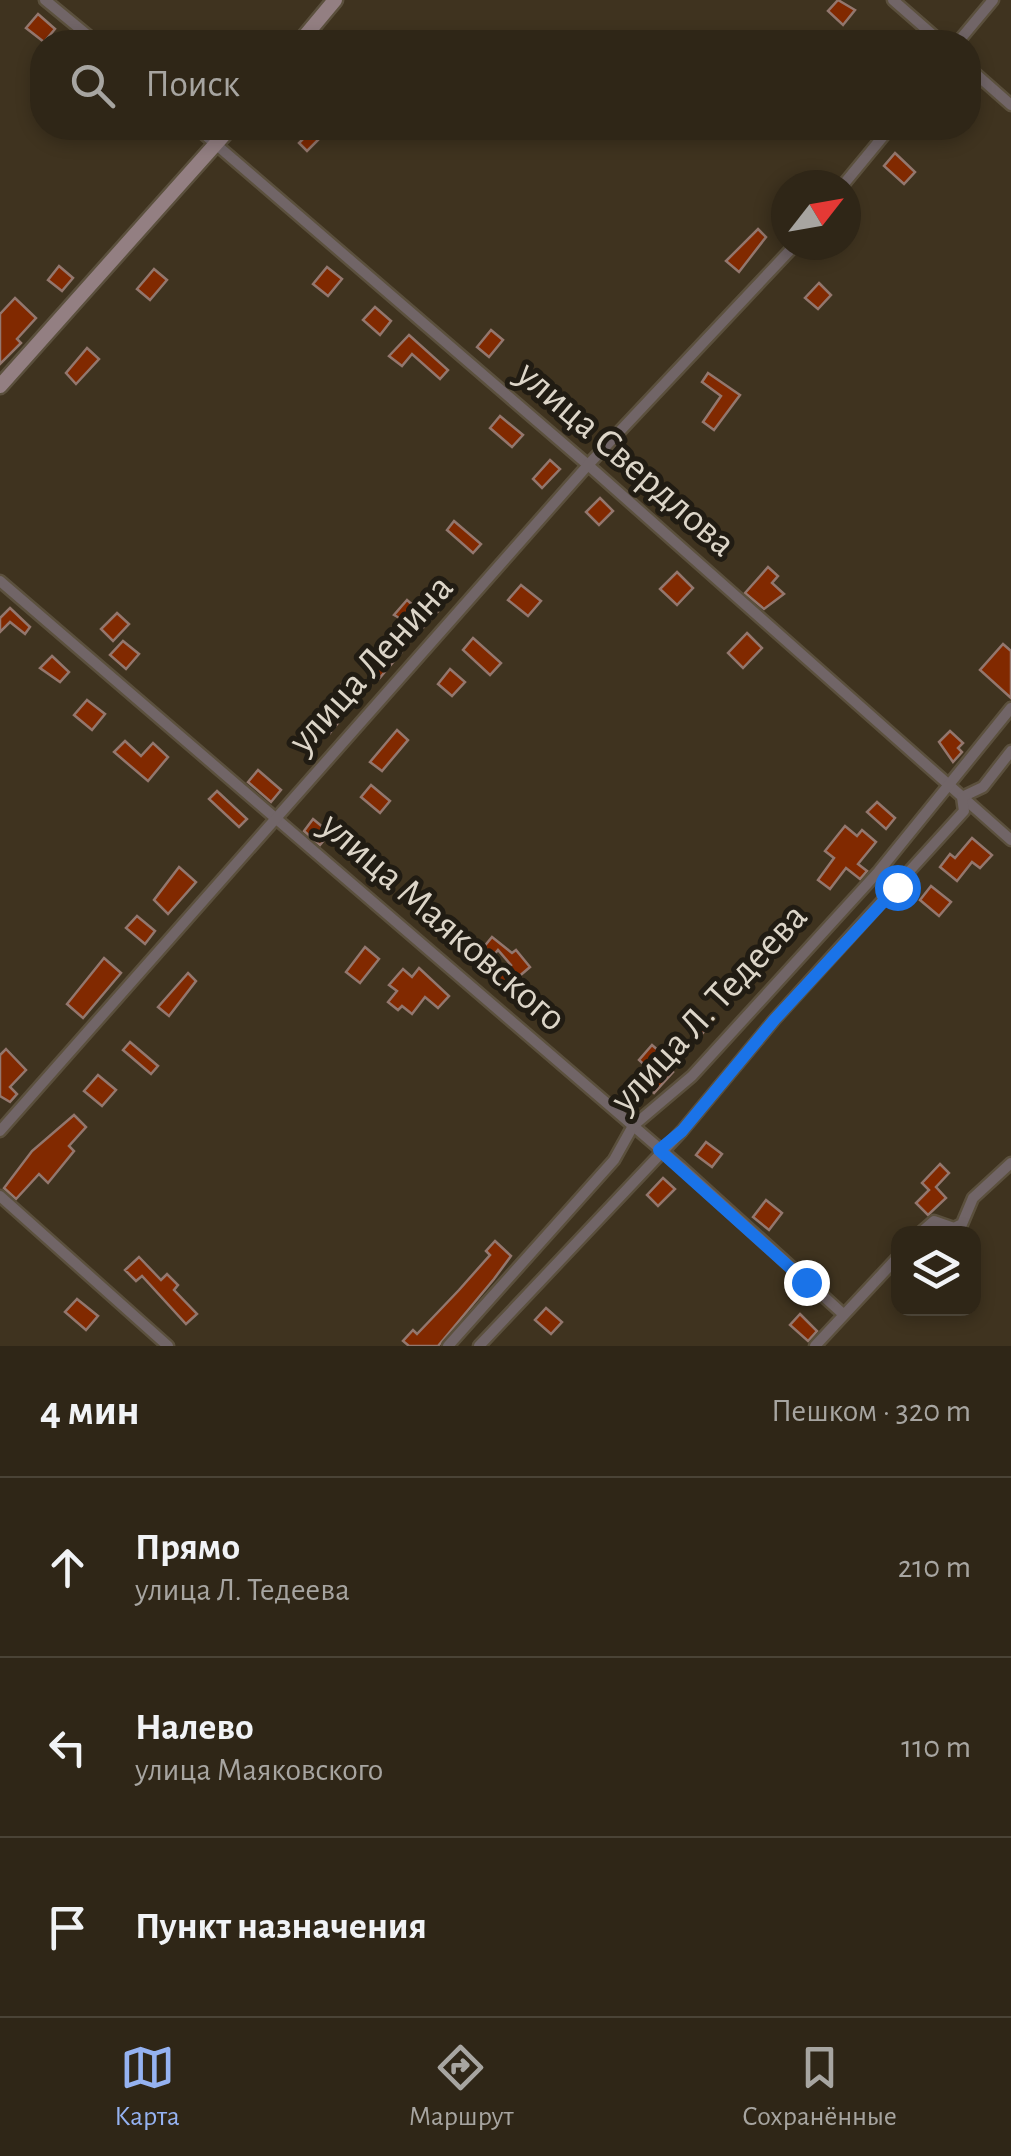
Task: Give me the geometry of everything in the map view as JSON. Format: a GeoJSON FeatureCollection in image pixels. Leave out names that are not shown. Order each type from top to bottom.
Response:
{"type":"FeatureCollection","features":[{"type":"Feature","properties":{"kind":"street"},"geometry":{"type":"LineString","coordinates":[[45,0],[81,30]]}},
{"type":"Feature","properties":{"kind":"street"},"geometry":{"type":"LineString","coordinates":[[310,30],[336,0]]}},
{"type":"Feature","properties":{"kind":"street"},"geometry":{"type":"LineString","coordinates":[[893,0],[927,30]]}},
{"type":"Feature","properties":{"kind":"street"},"geometry":{"type":"LineString","coordinates":[[968,30],[993,0]]}},
{"type":"Feature","properties":{"kind":"street"},"geometry":{"type":"LineString","coordinates":[[981,79],[1011,105]]}},
{"type":"Feature","properties":{"kind":"street","name":"улица Свердлова"},"geometry":{"type":"LineString","coordinates":[[211,140],[588,465],[1011,840]]}},
{"type":"Feature","properties":{"kind":"street"},"geometry":{"type":"LineString","coordinates":[[0,386],[220,140]]}},
{"type":"Feature","properties":{"kind":"street"},"geometry":{"type":"LineString","coordinates":[[855,170],[880,140]]}},
{"type":"Feature","properties":{"kind":"street","name":"улица Ленина"},"geometry":{"type":"LineString","coordinates":[[0,1131],[588,465],[780,260]]}},
{"type":"Feature","properties":{"kind":"street","name":"улица Маяковского"},"geometry":{"type":"LineString","coordinates":[[0,581],[633,1126],[842,1313]]}},
{"type":"Feature","properties":{"kind":"street","name":"улица Л. Тедеева"},"geometry":{"type":"LineString","coordinates":[[448,1346],[614,1160],[633,1126],[692,1076],[879,871],[1011,708]]}},
{"type":"Feature","properties":{"kind":"street","name":"улица Л. Тедеева"},"geometry":{"type":"LineString","coordinates":[[479,1346],[659,1150],[682,1131],[775,1019],[964,810],[962,797],[983,787],[1011,751]]}},
{"type":"Feature","properties":{"kind":"street"},"geometry":{"type":"LineString","coordinates":[[958,1226],[973,1198],[1011,1163]]}},
{"type":"Feature","properties":{"kind":"street"},"geometry":{"type":"LineString","coordinates":[[0,1196],[168,1346]]}},
{"type":"Feature","properties":{"kind":"street"},"geometry":{"type":"LineString","coordinates":[[815,1346],[891,1264]]}},
{"type":"Feature","properties":{"kind":"building"},"geometry":{"type":"Polygon","coordinates":[[[838,0],[855,10],[843,25],[828,11],[838,0]]]}},
{"type":"Feature","properties":{"kind":"building"},"geometry":{"type":"Polygon","coordinates":[[[38,14],[55,29],[30,31],[26,28],[38,14]]]}},
{"type":"Feature","properties":{"kind":"building"},"geometry":{"type":"Polygon","coordinates":[[[302,140],[318,140],[307,151],[299,143],[302,140]]]}},
{"type":"Feature","properties":{"kind":"building"},"geometry":{"type":"Polygon","coordinates":[[[895,153],[915,172],[904,184],[884,166],[895,153]]]}},
{"type":"Feature","properties":{"kind":"building"},"geometry":{"type":"Polygon","coordinates":[[[758,229],[766,237],[739,272],[726,261],[758,229]]]}},
{"type":"Feature","properties":{"kind":"building"},"geometry":{"type":"Polygon","coordinates":[[[59,266],[73,278],[62,291],[48,280],[59,266]]]}},
{"type":"Feature","properties":{"kind":"building"},"geometry":{"type":"Polygon","coordinates":[[[327,267],[342,279],[328,296],[313,284],[327,267]]]}},
{"type":"Feature","properties":{"kind":"building"},"geometry":{"type":"Polygon","coordinates":[[[154,269],[167,280],[150,300],[137,289],[154,269]]]}},
{"type":"Feature","properties":{"kind":"building"},"geometry":{"type":"Polygon","coordinates":[[[819,283],[831,295],[818,309],[805,298],[819,283]]]}},
{"type":"Feature","properties":{"kind":"building"},"geometry":{"type":"Polygon","coordinates":[[[15,298],[36,318],[17,339],[21,343],[0,364],[0,314],[15,298]]]}},
{"type":"Feature","properties":{"kind":"building"},"geometry":{"type":"Polygon","coordinates":[[[375,307],[391,321],[380,335],[363,320],[375,307]]]}},
{"type":"Feature","properties":{"kind":"building"},"geometry":{"type":"Polygon","coordinates":[[[491,330],[503,340],[489,357],[477,347],[491,330]]]}},
{"type":"Feature","properties":{"kind":"building"},"geometry":{"type":"Polygon","coordinates":[[[409,335],[448,370],[440,379],[412,354],[402,366],[389,356],[409,335]]]}},
{"type":"Feature","properties":{"kind":"building"},"geometry":{"type":"Polygon","coordinates":[[[87,348],[99,359],[76,384],[66,373],[87,348]]]}},
{"type":"Feature","properties":{"kind":"building"},"geometry":{"type":"Polygon","coordinates":[[[708,373],[740,395],[714,430],[703,422],[721,396],[702,382],[708,373]]]}},
{"type":"Feature","properties":{"kind":"building"},"geometry":{"type":"Polygon","coordinates":[[[500,416],[523,435],[512,447],[490,428],[500,416]]]}},
{"type":"Feature","properties":{"kind":"building"},"geometry":{"type":"Polygon","coordinates":[[[550,460],[560,469],[542,488],[533,479],[550,460]]]}},
{"type":"Feature","properties":{"kind":"building"},"geometry":{"type":"Polygon","coordinates":[[[600,498],[613,511],[599,525],[586,512],[600,498]]]}},
{"type":"Feature","properties":{"kind":"building"},"geometry":{"type":"Polygon","coordinates":[[[454,521],[481,544],[473,553],[447,530],[454,521]]]}},
{"type":"Feature","properties":{"kind":"building"},"geometry":{"type":"Polygon","coordinates":[[[768,567],[778,576],[772,583],[784,594],[764,609],[745,593],[768,567]]]}},
{"type":"Feature","properties":{"kind":"building"},"geometry":{"type":"Polygon","coordinates":[[[677,572],[693,588],[677,605],[660,589],[677,572]]]}},
{"type":"Feature","properties":{"kind":"building"},"geometry":{"type":"Polygon","coordinates":[[[521,585],[541,601],[528,616],[508,600],[521,585]]]}},
{"type":"Feature","properties":{"kind":"building"},"geometry":{"type":"Polygon","coordinates":[[[426,596],[440,609],[421,630],[394,615],[407,600],[415,607],[426,596]]]}},
{"type":"Feature","properties":{"kind":"building"},"geometry":{"type":"Polygon","coordinates":[[[10,608],[30,627],[25,634],[10,622],[0,632],[0,618],[10,608]]]}},
{"type":"Feature","properties":{"kind":"building"},"geometry":{"type":"Polygon","coordinates":[[[117,613],[129,624],[113,641],[101,629],[117,613]]]}},
{"type":"Feature","properties":{"kind":"building"},"geometry":{"type":"Polygon","coordinates":[[[747,633],[762,648],[743,668],[728,653],[747,633]]]}},
{"type":"Feature","properties":{"kind":"building"},"geometry":{"type":"Polygon","coordinates":[[[473,638],[501,663],[490,675],[463,650],[473,638]]]}},
{"type":"Feature","properties":{"kind":"building"},"geometry":{"type":"Polygon","coordinates":[[[385,639],[401,653],[378,680],[364,667],[385,639]]]}},
{"type":"Feature","properties":{"kind":"building"},"geometry":{"type":"Polygon","coordinates":[[[123,641],[139,654],[126,669],[110,655],[123,641]]]}},
{"type":"Feature","properties":{"kind":"building"},"geometry":{"type":"Polygon","coordinates":[[[1003,644],[1011,651],[1011,698],[980,670],[1003,644]]]}},
{"type":"Feature","properties":{"kind":"building"},"geometry":{"type":"Polygon","coordinates":[[[52,656],[69,672],[60,682],[40,668],[52,656]]]}},
{"type":"Feature","properties":{"kind":"building"},"geometry":{"type":"Polygon","coordinates":[[[450,669],[465,682],[452,696],[438,684],[450,669]]]}},
{"type":"Feature","properties":{"kind":"building"},"geometry":{"type":"Polygon","coordinates":[[[346,679],[362,693],[330,733],[313,719],[346,679]]]}},
{"type":"Feature","properties":{"kind":"building"},"geometry":{"type":"Polygon","coordinates":[[[87,700],[105,714],[92,730],[74,715],[87,700]]]}},
{"type":"Feature","properties":{"kind":"building"},"geometry":{"type":"Polygon","coordinates":[[[397,730],[408,740],[382,771],[370,762],[397,730]]]}},
{"type":"Feature","properties":{"kind":"building"},"geometry":{"type":"Polygon","coordinates":[[[950,731],[963,743],[958,748],[962,752],[953,762],[939,742],[950,731]]]}},
{"type":"Feature","properties":{"kind":"building"},"geometry":{"type":"Polygon","coordinates":[[[125,741],[141,756],[153,743],[168,757],[148,781],[114,752],[125,741]]]}},
{"type":"Feature","properties":{"kind":"building"},"geometry":{"type":"Polygon","coordinates":[[[258,770],[281,790],[271,802],[248,782],[258,770]]]}},
{"type":"Feature","properties":{"kind":"building"},"geometry":{"type":"Polygon","coordinates":[[[371,785],[390,801],[380,813],[361,797],[371,785]]]}},
{"type":"Feature","properties":{"kind":"building"},"geometry":{"type":"Polygon","coordinates":[[[217,791],[247,819],[239,827],[209,799],[217,791]]]}},
{"type":"Feature","properties":{"kind":"building"},"geometry":{"type":"Polygon","coordinates":[[[877,802],[895,818],[886,829],[867,812],[877,802]]]}},
{"type":"Feature","properties":{"kind":"building"},"geometry":{"type":"Polygon","coordinates":[[[313,819],[330,833],[320,845],[304,831],[313,819]]]}},
{"type":"Feature","properties":{"kind":"building"},"geometry":{"type":"Polygon","coordinates":[[[845,826],[857,836],[862,830],[876,842],[858,864],[867,871],[860,879],[846,868],[830,889],[818,880],[834,858],[825,851],[845,826]]]}},
{"type":"Feature","properties":{"kind":"building"},"geometry":{"type":"Polygon","coordinates":[[[972,838],[992,855],[980,868],[972,862],[957,881],[940,867],[950,854],[955,858],[972,838]]]}},
{"type":"Feature","properties":{"kind":"building"},"geometry":{"type":"Polygon","coordinates":[[[179,867],[196,882],[168,914],[154,900],[179,867]]]}},
{"type":"Feature","properties":{"kind":"building"},"geometry":{"type":"Polygon","coordinates":[[[931,886],[951,902],[939,916],[920,900],[931,886]]]}},
{"type":"Feature","properties":{"kind":"building"},"geometry":{"type":"Polygon","coordinates":[[[137,916],[155,931],[145,944],[126,928],[137,916]]]}},
{"type":"Feature","properties":{"kind":"building"},"geometry":{"type":"Polygon","coordinates":[[[492,937],[512,953],[516,950],[530,967],[503,990],[494,978],[511,965],[498,950],[488,962],[478,954],[492,937]]]}},
{"type":"Feature","properties":{"kind":"building"},"geometry":{"type":"Polygon","coordinates":[[[365,947],[379,959],[360,983],[346,972],[365,947]]]}},
{"type":"Feature","properties":{"kind":"building"},"geometry":{"type":"Polygon","coordinates":[[[104,958],[121,973],[83,1018],[67,1004],[104,958]]]}},
{"type":"Feature","properties":{"kind":"building"},"geometry":{"type":"Polygon","coordinates":[[[419,968],[449,996],[438,1008],[425,997],[412,1014],[402,1006],[398,1010],[388,1002],[397,991],[389,985],[403,969],[412,977],[419,968]]]}},
{"type":"Feature","properties":{"kind":"building"},"geometry":{"type":"Polygon","coordinates":[[[188,973],[196,981],[169,1016],[158,1007],[188,973]]]}},
{"type":"Feature","properties":{"kind":"building"},"geometry":{"type":"Polygon","coordinates":[[[696,1009],[711,1024],[701,1035],[685,1019],[696,1009]]]}},
{"type":"Feature","properties":{"kind":"building"},"geometry":{"type":"Polygon","coordinates":[[[676,1035],[687,1047],[666,1066],[673,1072],[654,1093],[644,1085],[654,1074],[639,1060],[652,1045],[659,1051],[676,1035]]]}},
{"type":"Feature","properties":{"kind":"building"},"geometry":{"type":"Polygon","coordinates":[[[130,1042],[158,1066],[151,1074],[123,1050],[130,1042]]]}},
{"type":"Feature","properties":{"kind":"building"},"geometry":{"type":"Polygon","coordinates":[[[6,1049],[26,1070],[10,1087],[17,1094],[10,1102],[0,1096],[0,1055],[6,1049]]]}},
{"type":"Feature","properties":{"kind":"building"},"geometry":{"type":"Polygon","coordinates":[[[98,1075],[116,1090],[102,1106],[84,1091],[98,1075]]]}},
{"type":"Feature","properties":{"kind":"building"},"geometry":{"type":"Polygon","coordinates":[[[74,1115],[86,1127],[69,1146],[74,1151],[48,1183],[39,1174],[16,1199],[4,1188],[32,1151],[74,1115]]]}},
{"type":"Feature","properties":{"kind":"building"},"geometry":{"type":"Polygon","coordinates":[[[706,1142],[722,1154],[712,1167],[696,1155],[706,1142]]]}},
{"type":"Feature","properties":{"kind":"building"},"geometry":{"type":"Polygon","coordinates":[[[940,1164],[949,1173],[936,1187],[946,1198],[928,1215],[916,1203],[929,1190],[922,1183],[940,1164]]]}},
{"type":"Feature","properties":{"kind":"building"},"geometry":{"type":"Polygon","coordinates":[[[663,1178],[675,1189],[658,1206],[647,1195],[663,1178]]]}},
{"type":"Feature","properties":{"kind":"building"},"geometry":{"type":"Polygon","coordinates":[[[766,1200],[782,1213],[769,1230],[753,1217],[766,1200]]]}},
{"type":"Feature","properties":{"kind":"building"},"geometry":{"type":"Polygon","coordinates":[[[495,1241],[511,1256],[438,1346],[409,1346],[403,1341],[413,1330],[417,1334],[459,1290],[490,1255],[486,1251],[495,1241]]]}},
{"type":"Feature","properties":{"kind":"building"},"geometry":{"type":"Polygon","coordinates":[[[139,1257],[161,1280],[167,1274],[178,1285],[174,1290],[197,1314],[186,1324],[142,1276],[136,1281],[125,1270],[139,1257]]]}},
{"type":"Feature","properties":{"kind":"building"},"geometry":{"type":"Polygon","coordinates":[[[77,1299],[98,1316],[86,1330],[65,1312],[77,1299]]]}},
{"type":"Feature","properties":{"kind":"building"},"geometry":{"type":"Polygon","coordinates":[[[546,1308],[562,1322],[551,1334],[535,1320],[546,1308]]]}},
{"type":"Feature","properties":{"kind":"building"},"geometry":{"type":"Polygon","coordinates":[[[800,1314],[817,1331],[808,1341],[790,1325],[800,1314]]]}},
{"type":"Feature","properties":{"kind":"route"},"geometry":{"type":"LineString","coordinates":[[806,1282],[659,1150],[682,1131],[775,1019],[897,887]]}}]}
